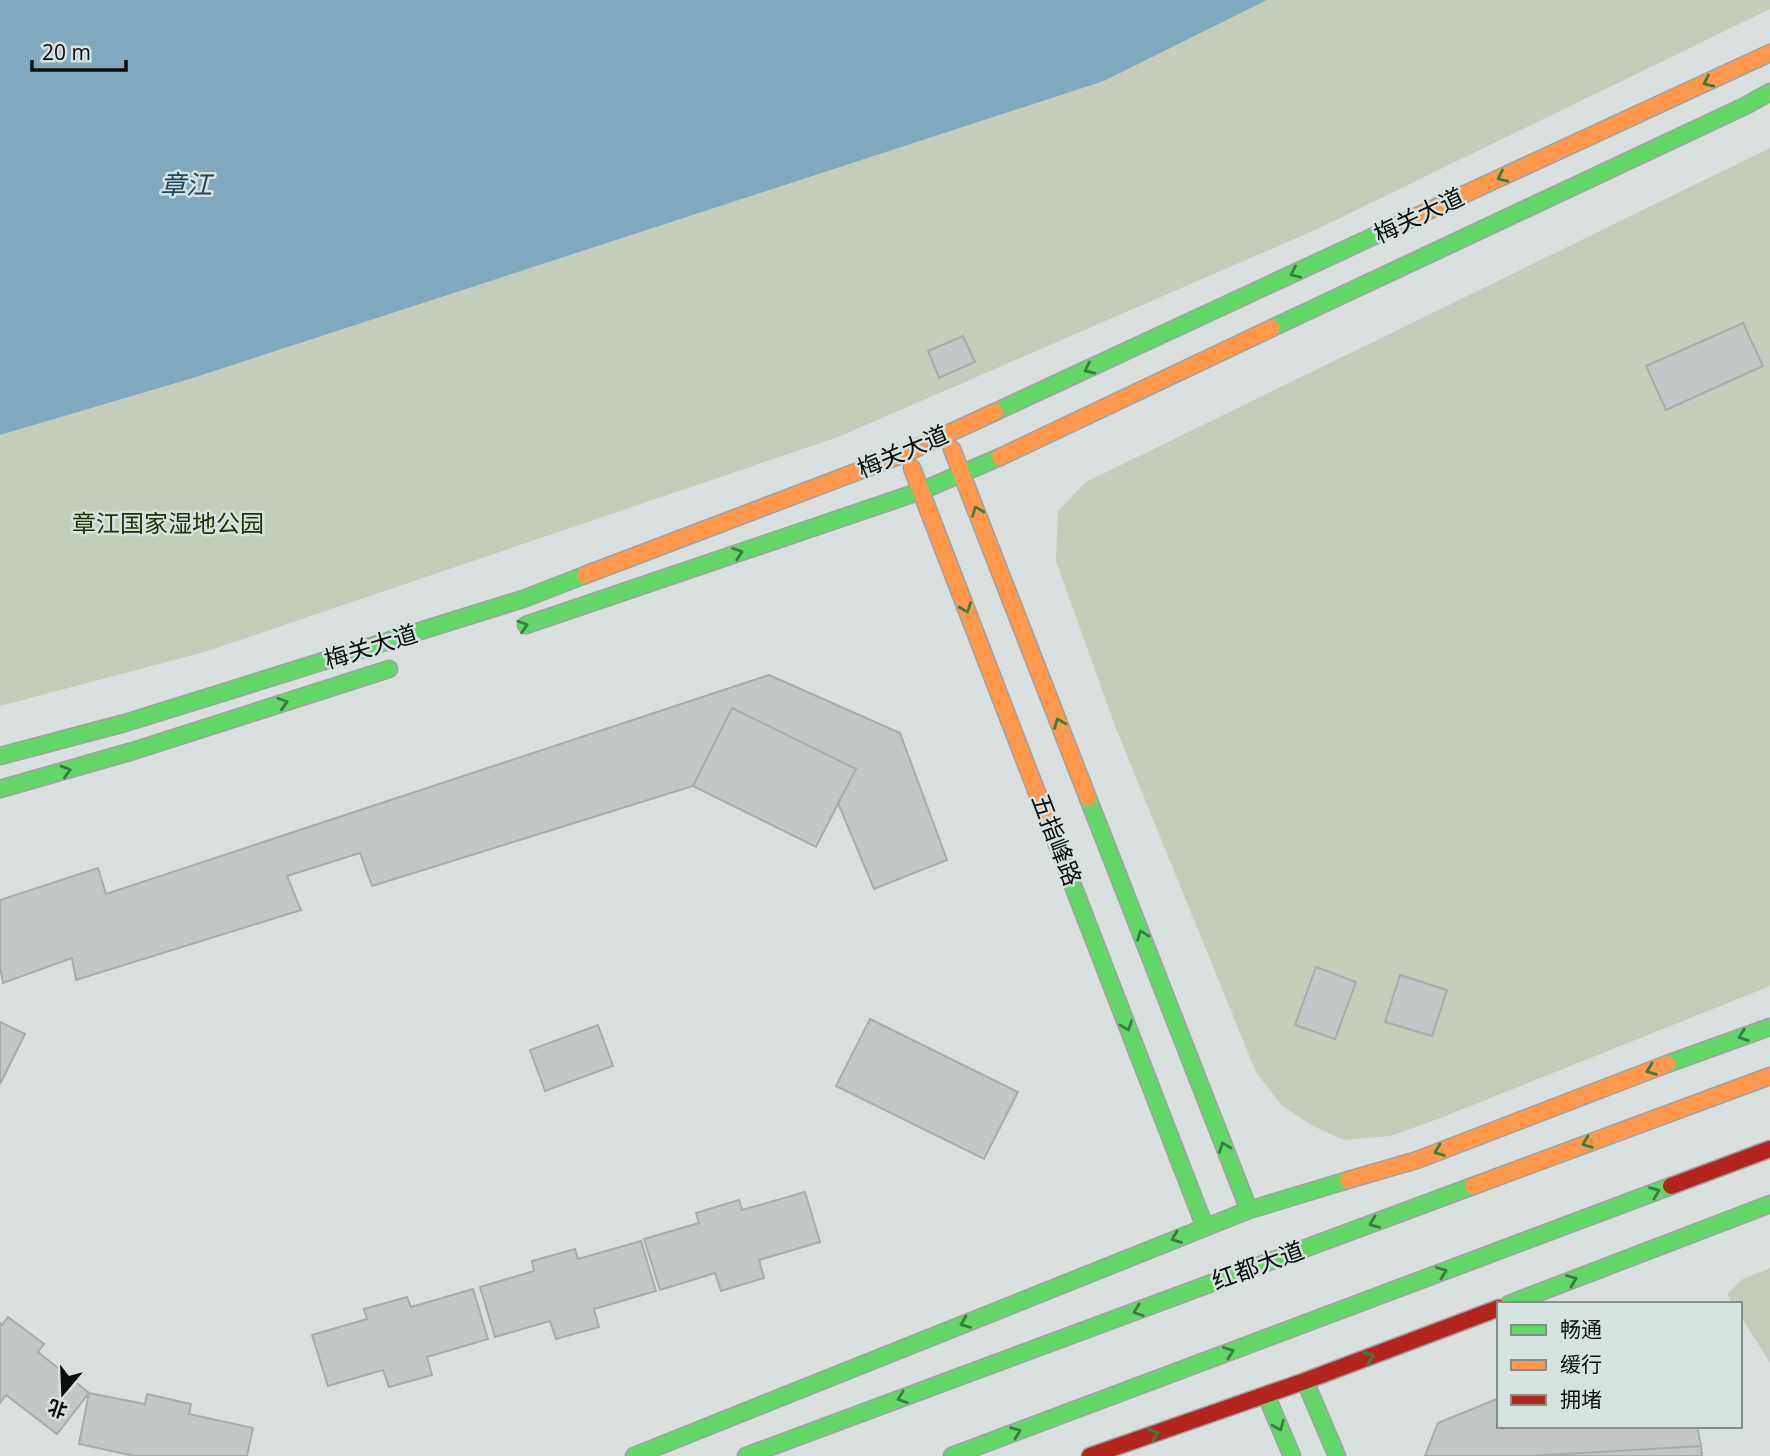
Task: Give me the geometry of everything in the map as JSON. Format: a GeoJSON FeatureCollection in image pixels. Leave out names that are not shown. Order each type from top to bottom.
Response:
{"type":"FeatureCollection","features":[{"type":"Feature","properties":{"kind":"main road","name":"梅关大道"},"geometry":{"type":"LineString","coordinates":[[0,756],[125,723],[523,599],[906,453],[1770,53]]}},
{"type":"Feature","properties":{"kind":"main road","name":"梅关大道"},"geometry":{"type":"LineString","coordinates":[[513,629],[921,491],[963,474],[1770,92]]}},
{"type":"Feature","properties":{"kind":"main road"},"geometry":{"type":"LineString","coordinates":[[946,435],[1249,1210]]}},
{"type":"Feature","properties":{"kind":"main road","name":"五指峰路"},"geometry":{"type":"LineString","coordinates":[[906,453],[1205,1227]]}},
{"type":"Feature","properties":{"kind":"main road","name":"梅关大道"},"geometry":{"type":"LineString","coordinates":[[0,789],[133,751],[408,663]]}},
{"type":"Feature","properties":{"kind":"main road"},"geometry":{"type":"LineString","coordinates":[[634,1456],[1249,1210],[1417,1160],[1770,1027]]}},
{"type":"Feature","properties":{"kind":"main road","name":"红都大道"},"geometry":{"type":"LineString","coordinates":[[747,1456],[1770,1076]]}},
{"type":"Feature","properties":{"kind":"main road"},"geometry":{"type":"LineString","coordinates":[[953,1456],[1770,1149]]}},
{"type":"Feature","properties":{"kind":"main road"},"geometry":{"type":"LineString","coordinates":[[1514,1302],[1770,1205]]}},
{"type":"Feature","properties":{"kind":"main road"},"geometry":{"type":"LineString","coordinates":[[1090,1456],[1305,1381],[1497,1309]]}},
{"type":"Feature","properties":{"kind":"main road"},"geometry":{"type":"LineString","coordinates":[[1305,1381],[1337,1456]]}},
{"type":"Feature","properties":{"kind":"main road"},"geometry":{"type":"LineString","coordinates":[[1266,1395],[1292,1456]]}},
{"type":"Feature","properties":{"kind":"green space","name":"章江国家湿地公园"},"geometry":{"type":"Polygon","coordinates":[[[1267,0],[1770,0],[1770,9],[1315,230],[838,437],[208,651],[0,706],[0,435],[193,378],[1104,81],[1267,0]]]}},
{"type":"Feature","properties":{"kind":"green space"},"geometry":{"type":"Polygon","coordinates":[[[1770,148],[1770,986],[1391,1136],[1344,1140],[1313,1126],[1281,1105],[1256,1072],[1115,726],[1056,561],[1058,511],[1086,482],[1770,148]]]}},
{"type":"Feature","properties":{"kind":"green space"},"geometry":{"type":"Polygon","coordinates":[[[1770,1268],[1770,1363],[1742,1318],[1742,1302],[1732,1302],[1727,1294],[1743,1279],[1770,1268]]]}},
{"type":"Feature","properties":{"kind":"water","name":"章江"},"geometry":{"type":"Polygon","coordinates":[[[0,0],[1267,0],[1104,81],[193,378],[0,435],[0,0]]]}},
{"type":"Feature","properties":{"kind":"building"},"geometry":{"type":"Polygon","coordinates":[[[1743,323],[1763,366],[1666,410],[1646,366],[1743,323]]]}},
{"type":"Feature","properties":{"kind":"building"},"geometry":{"type":"Polygon","coordinates":[[[963,336],[975,362],[939,378],[928,351],[963,336]]]}},
{"type":"Feature","properties":{"kind":"building"},"geometry":{"type":"Polygon","coordinates":[[[769,675],[900,733],[947,860],[874,889],[838,803],[856,769],[732,708],[693,786],[372,886],[360,853],[287,876],[301,910],[76,980],[72,958],[3,983],[0,967],[0,900],[98,868],[106,894],[769,675]]]}},
{"type":"Feature","properties":{"kind":"building"},"geometry":{"type":"Polygon","coordinates":[[[732,708],[856,769],[816,847],[693,786],[732,708]]]}},
{"type":"Feature","properties":{"kind":"building"},"geometry":{"type":"Polygon","coordinates":[[[1316,967],[1356,982],[1335,1039],[1295,1025],[1316,967]]]}},
{"type":"Feature","properties":{"kind":"building"},"geometry":{"type":"Polygon","coordinates":[[[1400,975],[1447,990],[1432,1036],[1385,1022],[1400,975]]]}},
{"type":"Feature","properties":{"kind":"building"},"geometry":{"type":"Polygon","coordinates":[[[870,1019],[1018,1092],[984,1159],[836,1086],[870,1019]]]}},
{"type":"Feature","properties":{"kind":"building"},"geometry":{"type":"Polygon","coordinates":[[[0,1022],[25,1034],[0,1084],[0,1022]]]}},
{"type":"Feature","properties":{"kind":"building"},"geometry":{"type":"Polygon","coordinates":[[[598,1025],[613,1066],[545,1091],[530,1050],[598,1025]]]}},
{"type":"Feature","properties":{"kind":"building"},"geometry":{"type":"Polygon","coordinates":[[[805,1192],[820,1242],[759,1260],[764,1278],[721,1291],[715,1273],[660,1290],[644,1239],[699,1223],[696,1213],[739,1200],[742,1210],[805,1192]]]}},
{"type":"Feature","properties":{"kind":"building"},"geometry":{"type":"Polygon","coordinates":[[[641,1241],[656,1291],[594,1309],[599,1327],[556,1339],[550,1321],[495,1337],[480,1287],[534,1271],[532,1261],[575,1249],[578,1259],[641,1241]]]}},
{"type":"Feature","properties":{"kind":"building"},"geometry":{"type":"Polygon","coordinates":[[[473,1289],[488,1339],[427,1357],[432,1375],[389,1387],[383,1370],[328,1386],[312,1335],[367,1319],[364,1309],[407,1297],[411,1307],[473,1289]]]}},
{"type":"Feature","properties":{"kind":"building"},"geometry":{"type":"Polygon","coordinates":[[[8,1317],[44,1344],[38,1352],[89,1393],[57,1434],[6,1395],[0,1403],[0,1323],[2,1325],[8,1317]]]}},
{"type":"Feature","properties":{"kind":"building"},"geometry":{"type":"Polygon","coordinates":[[[89,1393],[145,1404],[147,1394],[191,1404],[189,1414],[253,1428],[247,1456],[135,1456],[79,1444],[89,1393]]]}},
{"type":"Feature","properties":{"kind":"building"},"geometry":{"type":"Polygon","coordinates":[[[1497,1399],[1497,1428],[1697,1428],[1701,1446],[1530,1456],[1425,1456],[1438,1423],[1497,1399]]]}},
{"type":"Feature","properties":{"kind":"building"},"geometry":{"type":"Polygon","coordinates":[[[1701,1446],[1702,1456],[1530,1456],[1701,1446]]]}},
{"type":"Feature","properties":{"kind":"traffic: fast"},"geometry":{"type":"LineString","coordinates":[[1272,328],[1770,92]]}},
{"type":"Feature","properties":{"kind":"traffic: fast"},"geometry":{"type":"LineString","coordinates":[[995,412],[1387,230]]}},
{"type":"Feature","properties":{"kind":"traffic: fast"},"geometry":{"type":"LineString","coordinates":[[526,625],[921,491],[1000,457]]}},
{"type":"Feature","properties":{"kind":"traffic: fast"},"geometry":{"type":"LineString","coordinates":[[0,756],[125,723],[523,599],[585,575]]}},
{"type":"Feature","properties":{"kind":"traffic: fast"},"geometry":{"type":"LineString","coordinates":[[0,789],[133,751],[389,669]]}},
{"type":"Feature","properties":{"kind":"traffic: fast"},"geometry":{"type":"LineString","coordinates":[[1088,798],[1249,1210]]}},
{"type":"Feature","properties":{"kind":"traffic: fast"},"geometry":{"type":"LineString","coordinates":[[1046,816],[1205,1227]]}},
{"type":"Feature","properties":{"kind":"traffic: fast"},"geometry":{"type":"LineString","coordinates":[[1667,1064],[1770,1027]]}},
{"type":"Feature","properties":{"kind":"traffic: fast"},"geometry":{"type":"LineString","coordinates":[[634,1456],[1249,1210],[1348,1180]]}},
{"type":"Feature","properties":{"kind":"traffic: fast"},"geometry":{"type":"LineString","coordinates":[[746,1456],[1473,1186]]}},
{"type":"Feature","properties":{"kind":"traffic: fast"},"geometry":{"type":"LineString","coordinates":[[952,1456],[1671,1186]]}},
{"type":"Feature","properties":{"kind":"traffic: fast"},"geometry":{"type":"LineString","coordinates":[[1514,1302],[1770,1204]]}},
{"type":"Feature","properties":{"kind":"traffic: fast"},"geometry":{"type":"LineString","coordinates":[[1305,1381],[1337,1456]]}},
{"type":"Feature","properties":{"kind":"traffic: fast"},"geometry":{"type":"LineString","coordinates":[[1266,1395],[1292,1456]]}},
{"type":"Feature","properties":{"kind":"traffic: slow"},"geometry":{"type":"LineString","coordinates":[[1387,230],[1770,53]]}},
{"type":"Feature","properties":{"kind":"traffic: slow"},"geometry":{"type":"LineString","coordinates":[[1000,457],[1272,328]]}},
{"type":"Feature","properties":{"kind":"traffic: slow"},"geometry":{"type":"LineString","coordinates":[[585,575],[906,453],[995,412]]}},
{"type":"Feature","properties":{"kind":"traffic: slow"},"geometry":{"type":"LineString","coordinates":[[952,449],[1088,798]]}},
{"type":"Feature","properties":{"kind":"traffic: slow"},"geometry":{"type":"LineString","coordinates":[[912,468],[1046,816]]}},
{"type":"Feature","properties":{"kind":"traffic: slow"},"geometry":{"type":"LineString","coordinates":[[1348,1180],[1417,1160],[1667,1064]]}},
{"type":"Feature","properties":{"kind":"traffic: slow"},"geometry":{"type":"LineString","coordinates":[[1473,1186],[1770,1076]]}},
{"type":"Feature","properties":{"kind":"traffic: jam"},"geometry":{"type":"LineString","coordinates":[[1671,1186],[1770,1149]]}},
{"type":"Feature","properties":{"kind":"traffic: jam"},"geometry":{"type":"LineString","coordinates":[[1090,1456],[1305,1381],[1497,1309]]}}]}
